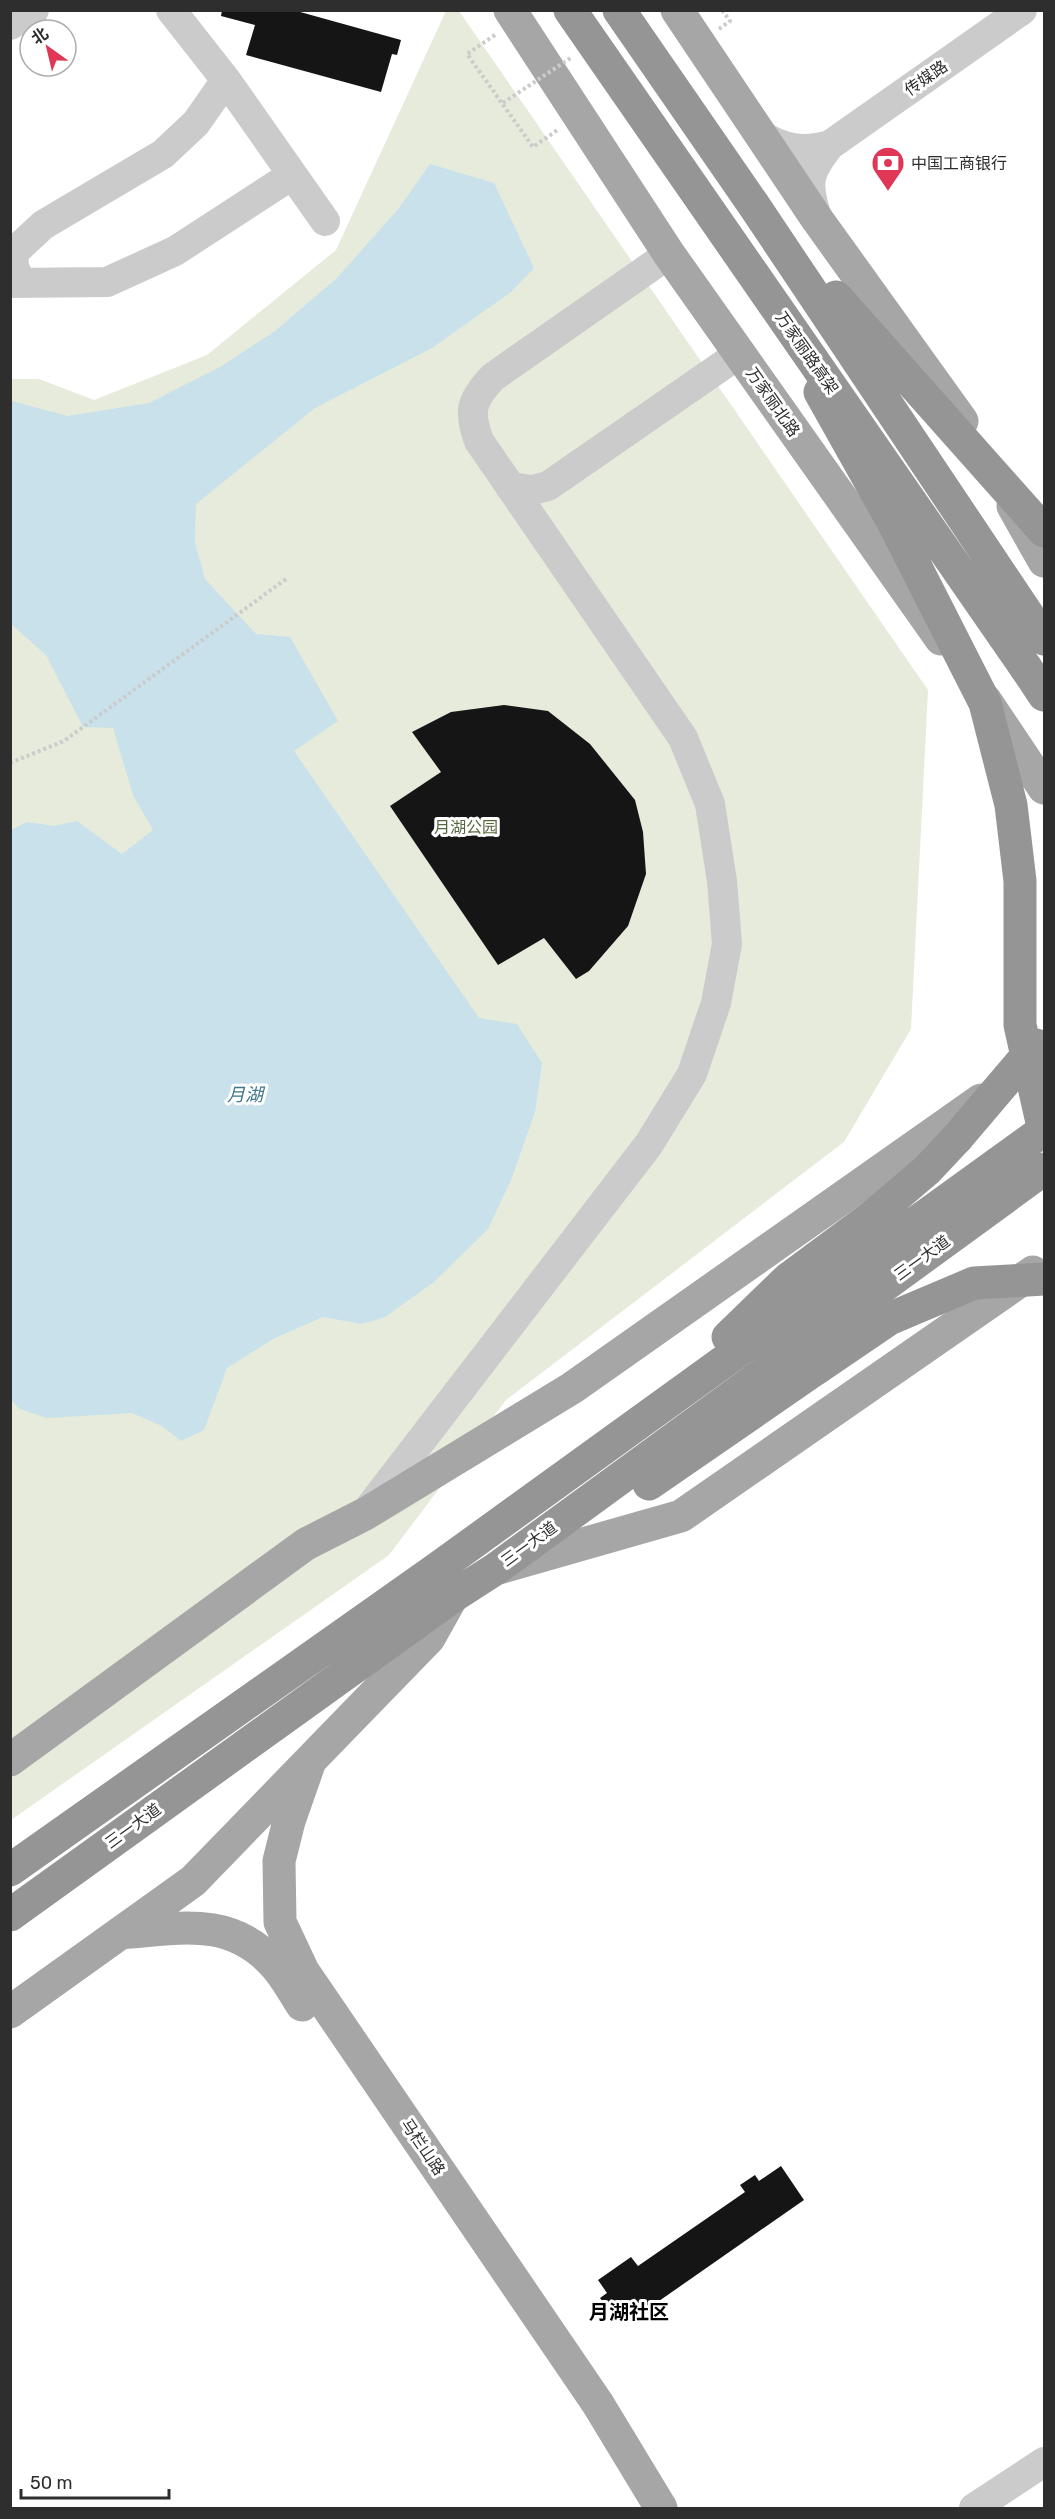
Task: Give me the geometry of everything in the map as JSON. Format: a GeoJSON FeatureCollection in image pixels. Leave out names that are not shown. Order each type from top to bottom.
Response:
{"type":"FeatureCollection","features":[{"type":"Feature","properties":{"kind":"highway","name":"万家丽路高架"},"geometry":{"type":"LineString","coordinates":[[570,10],[1044,695]]}},
{"type":"Feature","properties":{"kind":"highway"},"geometry":{"type":"LineString","coordinates":[[619,10],[753,204],[1044,639]]}},
{"type":"Feature","properties":{"kind":"highway"},"geometry":{"type":"LineString","coordinates":[[753,204],[1044,531]]}},
{"type":"Feature","properties":{"kind":"highway"},"geometry":{"type":"LineString","coordinates":[[755,278],[893,522],[985,703],[1011,805],[1020,880],[1020,1025],[1044,1130]]}},
{"type":"Feature","properties":{"kind":"highway"},"geometry":{"type":"LineString","coordinates":[[620,1435],[788,1279],[873,1216],[927,1170],[1018,1069],[1044,1034]]}},
{"type":"Feature","properties":{"kind":"highway","name":"三一大道"},"geometry":{"type":"LineString","coordinates":[[10,1870],[297,1669],[1044,1130]]}},
{"type":"Feature","properties":{"kind":"highway","name":"三一大道"},"geometry":{"type":"LineString","coordinates":[[10,1915],[452,1597],[496,1568],[1044,1169]]}},
{"type":"Feature","properties":{"kind":"highway"},"geometry":{"type":"LineString","coordinates":[[565,1518],[633,1495],[889,1319],[974,1282],[1044,1279]]}},
{"type":"Feature","properties":{"kind":"main road"},"geometry":{"type":"LineString","coordinates":[[677,10],[817,219],[967,427],[1044,561]]}},
{"type":"Feature","properties":{"kind":"main road","name":"万家丽北路"},"geometry":{"type":"LineString","coordinates":[[513,16],[669,255],[1044,788]]}},
{"type":"Feature","properties":{"kind":"main road"},"geometry":{"type":"LineString","coordinates":[[10,1760],[306,1544],[365,1514],[572,1388],[949,1124],[1006,1081],[1044,1034]]}},
{"type":"Feature","properties":{"kind":"main road"},"geometry":{"type":"LineString","coordinates":[[496,1568],[681,1516],[1044,1264]]}},
{"type":"Feature","properties":{"kind":"main road"},"geometry":{"type":"LineString","coordinates":[[10,2012],[193,1881],[429,1638],[452,1597]]}},
{"type":"Feature","properties":{"kind":"main road","name":"马栏山路"},"geometry":{"type":"LineString","coordinates":[[310,1761],[289,1821],[279,1861],[280,1922],[303,1971],[597,2404],[661,2508]]}},
{"type":"Feature","properties":{"kind":"main road","name":"马栏山路"},"geometry":{"type":"LineString","coordinates":[[120,1934],[203,1927],[238,1937],[273,1962],[576,2406],[638,2508]]}},
{"type":"Feature","properties":{"kind":"street"},"geometry":{"type":"LineString","coordinates":[[10,25],[34,10]]}},
{"type":"Feature","properties":{"kind":"street"},"geometry":{"type":"LineString","coordinates":[[171,10],[226,80],[325,221]]}},
{"type":"Feature","properties":{"kind":"street","name":"传媒路"},"geometry":{"type":"LineString","coordinates":[[830,145],[1016,12]]}},
{"type":"Feature","properties":{"kind":"street"},"geometry":{"type":"LineString","coordinates":[[226,80],[196,123],[163,154],[43,225],[13,253],[16,283],[106,282],[175,251],[292,175]]}},
{"type":"Feature","properties":{"kind":"street"},"geometry":{"type":"LineString","coordinates":[[759,134],[775,144],[798,149],[815,149],[830,145]]}},
{"type":"Feature","properties":{"kind":"street"},"geometry":{"type":"LineString","coordinates":[[817,219],[809,191],[810,177],[815,164],[830,145]]}},
{"type":"Feature","properties":{"kind":"street"},"geometry":{"type":"LineString","coordinates":[[365,1514],[649,1144],[692,1074],[716,1003],[727,944],[722,881],[710,804],[683,738],[479,441],[472,424],[472,409],[478,393],[493,377],[669,255]]}},
{"type":"Feature","properties":{"kind":"street"},"geometry":{"type":"LineString","coordinates":[[510,487],[534,490],[548,486],[739,354]]}},
{"type":"Feature","properties":{"kind":"street"},"geometry":{"type":"LineString","coordinates":[[538,527],[541,501],[548,486]]}},
{"type":"Feature","properties":{"kind":"street"},"geometry":{"type":"LineString","coordinates":[[974,2508],[1044,2462]]}},
{"type":"Feature","properties":{"kind":"path"},"geometry":{"type":"LineString","coordinates":[[722,10],[730,21]]}},
{"type":"Feature","properties":{"kind":"path"},"geometry":{"type":"LineString","coordinates":[[513,16],[467,54],[533,147]]}},
{"type":"Feature","properties":{"kind":"path"},"geometry":{"type":"LineString","coordinates":[[10,763],[64,741],[286,579]]}},
{"type":"Feature","properties":{"kind":"green space","name":"月湖公园"},"geometry":{"type":"Polygon","coordinates":[[[446,11],[459,11],[928,690],[911,1029],[844,1142],[506,1400],[389,1555],[11,1820],[11,379],[39,379],[94,400],[207,355],[336,250],[446,11]]]}},
{"type":"Feature","properties":{"kind":"water","name":"月湖"},"geometry":{"type":"Polygon","coordinates":[[[430,164],[494,183],[534,268],[511,292],[432,348],[315,408],[196,504],[195,543],[205,579],[256,634],[290,637],[338,721],[294,751],[479,1018],[517,1024],[542,1063],[535,1112],[511,1180],[488,1229],[434,1282],[385,1317],[362,1324],[323,1317],[273,1339],[227,1368],[204,1430],[181,1441],[162,1426],[132,1413],[47,1418],[20,1409],[10,1399],[11,830],[27,822],[54,826],[77,821],[122,854],[153,830],[133,795],[113,728],[83,727],[46,655],[11,624],[11,401],[68,416],[149,403],[220,367],[275,331],[337,278],[399,208],[430,164]]]}},
{"type":"Feature","properties":{"kind":"building"},"geometry":{"type":"Polygon","coordinates":[[[222,10],[293,10],[401,40],[397,55],[392,54],[381,92],[246,55],[255,25],[221,16],[222,10]]]}},
{"type":"Feature","properties":{"kind":"building"},"geometry":{"type":"Polygon","coordinates":[[[504,705],[548,711],[590,744],[635,800],[643,832],[646,874],[628,926],[589,971],[576,979],[544,938],[498,965],[390,806],[441,772],[412,732],[451,712],[504,705]]]}},
{"type":"Feature","properties":{"kind":"building"},"geometry":{"type":"Polygon","coordinates":[[[781,2166],[804,2200],[626,2324],[616,2309],[611,2313],[600,2298],[607,2293],[598,2280],[631,2257],[638,2266],[745,2192],[740,2185],[755,2175],[759,2181],[781,2166]]]}},
{"type":"Feature","properties":{"kind":"place","name":"中国工商银行"},"geometry":{"type":"Point","coordinates":[888,192]}},
{"type":"Feature","properties":{"kind":"district","name":"月湖社区"},"geometry":{"type":"Point","coordinates":[629,2312]}}]}
